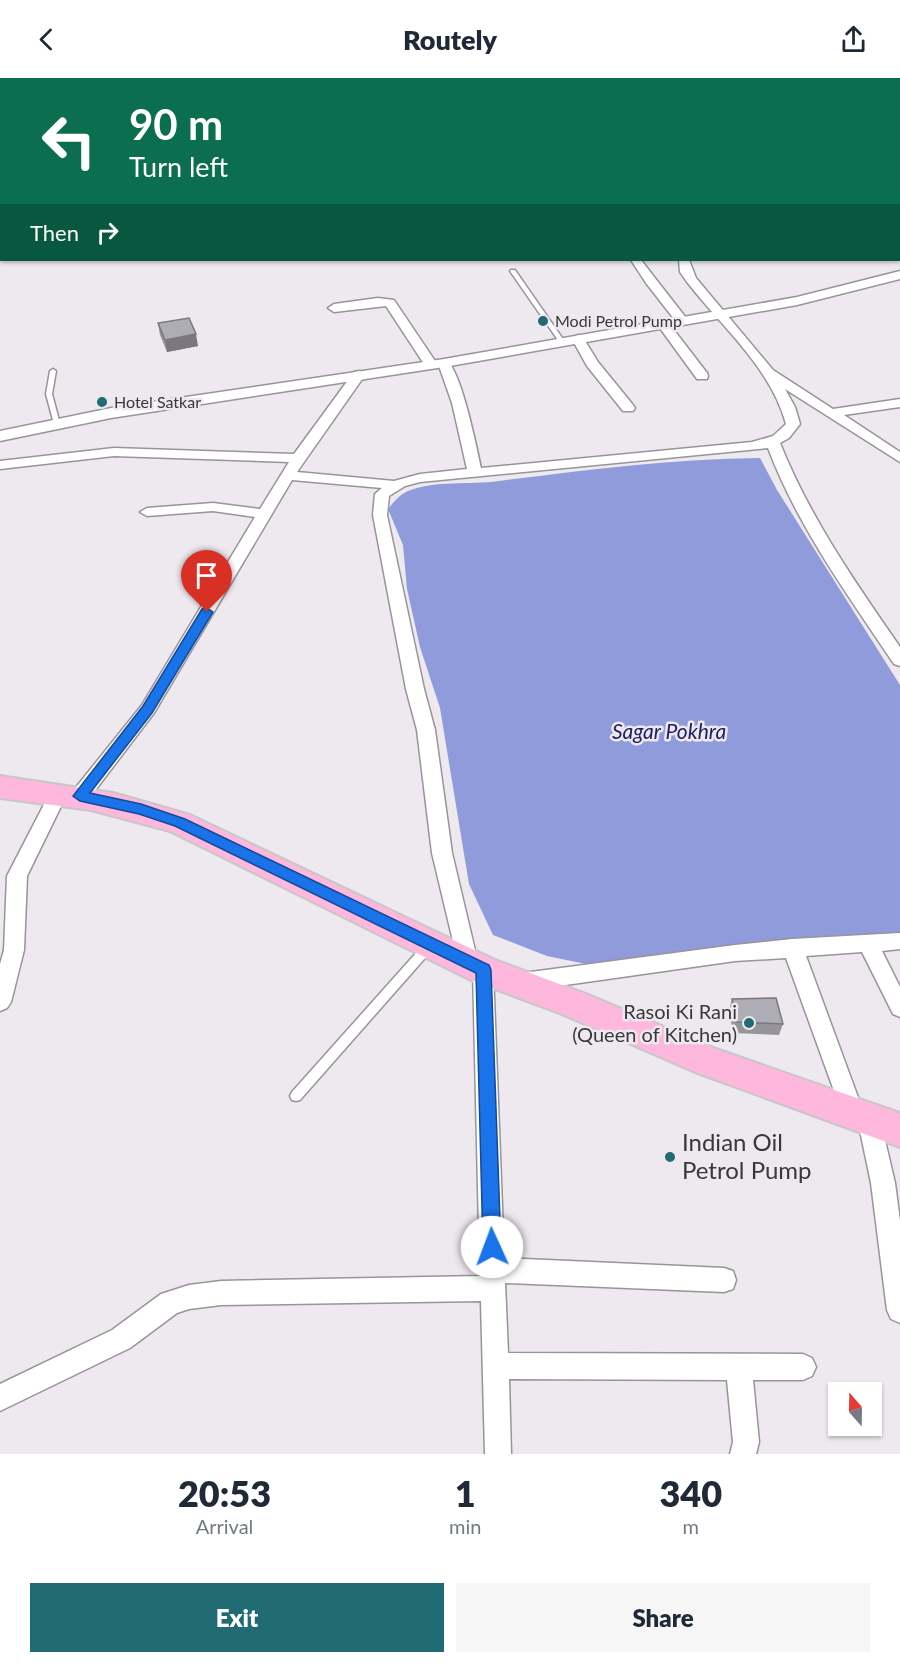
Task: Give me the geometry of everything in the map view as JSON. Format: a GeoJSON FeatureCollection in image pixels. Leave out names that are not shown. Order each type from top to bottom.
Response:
{"type":"FeatureCollection","features":[{"type":"Feature","properties":{"kind":"highway"},"geometry":{"type":"LineString","coordinates":[[0,787],[69,795],[141,809],[180,823],[476,966],[707,1060],[900,1130]]}},
{"type":"Feature","properties":{"kind":"street"},"geometry":{"type":"LineString","coordinates":[[637,261],[682,321]]}},
{"type":"Feature","properties":{"kind":"street"},"geometry":{"type":"LineString","coordinates":[[498,1454],[493,1279],[476,966],[442,853],[426,730],[380,515],[382,494],[395,485],[420,478],[773,443],[793,424],[779,390],[691,280],[686,272],[684,261]]}},
{"type":"Feature","properties":{"kind":"street"},"geometry":{"type":"LineString","coordinates":[[0,436],[111,413],[437,363],[797,301],[900,275]]}},
{"type":"Feature","properties":{"kind":"street"},"geometry":{"type":"LineString","coordinates":[[334,308],[378,302],[390,303],[437,363],[459,403],[475,473]]}},
{"type":"Feature","properties":{"kind":"street"},"geometry":{"type":"LineString","coordinates":[[663,324],[702,376]]}},
{"type":"Feature","properties":{"kind":"street"},"geometry":{"type":"LineString","coordinates":[[578,339],[592,363],[628,408]]}},
{"type":"Feature","properties":{"kind":"street"},"geometry":{"type":"LineString","coordinates":[[764,369],[900,458]]}},
{"type":"Feature","properties":{"kind":"street"},"geometry":{"type":"LineString","coordinates":[[0,1002],[14,950],[9,893],[22,863],[69,795],[148,710],[298,458],[359,375]]}},
{"type":"Feature","properties":{"kind":"street"},"geometry":{"type":"LineString","coordinates":[[832,413],[900,403]]}},
{"type":"Feature","properties":{"kind":"street"},"geometry":{"type":"LineString","coordinates":[[773,443],[790,488],[847,582],[900,660]]}},
{"type":"Feature","properties":{"kind":"street"},"geometry":{"type":"LineString","coordinates":[[0,465],[114,452],[298,458]]}},
{"type":"Feature","properties":{"kind":"street"},"geometry":{"type":"LineString","coordinates":[[288,475],[395,485]]}},
{"type":"Feature","properties":{"kind":"street"},"geometry":{"type":"LineString","coordinates":[[147,512],[213,507],[265,514]]}},
{"type":"Feature","properties":{"kind":"street"},"geometry":{"type":"LineString","coordinates":[[518,983],[679,960],[792,947],[900,941]]}},
{"type":"Feature","properties":{"kind":"street"},"geometry":{"type":"LineString","coordinates":[[868,943],[900,1008]]}},
{"type":"Feature","properties":{"kind":"street"},"geometry":{"type":"LineString","coordinates":[[792,947],[861,1116],[883,1183],[900,1310]]}},
{"type":"Feature","properties":{"kind":"street"},"geometry":{"type":"LineString","coordinates":[[0,1398],[121,1339],[170,1303],[189,1297],[221,1293],[493,1279],[724,1280]]}},
{"type":"Feature","properties":{"kind":"street"},"geometry":{"type":"LineString","coordinates":[[495,1366],[803,1367]]}},
{"type":"Feature","properties":{"kind":"street"},"geometry":{"type":"LineString","coordinates":[[739,1367],[746,1442],[743,1454]]}},
{"type":"Feature","properties":{"kind":"lane"},"geometry":{"type":"LineString","coordinates":[[513,271],[562,342]]}},
{"type":"Feature","properties":{"kind":"lane"},"geometry":{"type":"LineString","coordinates":[[53,371],[49,394],[57,424]]}},
{"type":"Feature","properties":{"kind":"lane"},"geometry":{"type":"LineString","coordinates":[[296,1096],[430,944]]}},
{"type":"Feature","properties":{"kind":"water","name":"Sagar Pokhra"},"geometry":{"type":"Polygon","coordinates":[[[760,458],[777,490],[900,685],[900,935],[591,965],[547,956],[493,935],[469,884],[440,708],[420,647],[407,589],[403,545],[388,509],[405,492],[431,485],[499,481],[662,463],[760,458]]]}},
{"type":"Feature","properties":{"kind":"building"},"geometry":{"type":"Polygon","coordinates":[[[189,318],[196,334],[165,340],[158,323],[189,318]]]}},
{"type":"Feature","properties":{"kind":"building"},"geometry":{"type":"Polygon","coordinates":[[[776,998],[783,1024],[737,1022],[732,999],[776,998]]]}},
{"type":"Feature","properties":{"kind":"place","name":"Modi Petrol Pump"},"geometry":{"type":"Point","coordinates":[543,321]}},
{"type":"Feature","properties":{"kind":"place","name":"Hotel Satkar"},"geometry":{"type":"Point","coordinates":[102,402]}},
{"type":"Feature","properties":{"kind":"place","name":"Rasoi Ki Rani (Queen of Kitchen)"},"geometry":{"type":"Point","coordinates":[749,1023]}},
{"type":"Feature","properties":{"kind":"place","name":"Indian Oil Petrol Pump"},"geometry":{"type":"Point","coordinates":[670,1157]}},
{"type":"Feature","properties":{"kind":"route"},"geometry":{"type":"LineString","coordinates":[[207,612],[148,710],[80,796],[141,809],[180,823],[483,970],[492,1247]]}}]}
